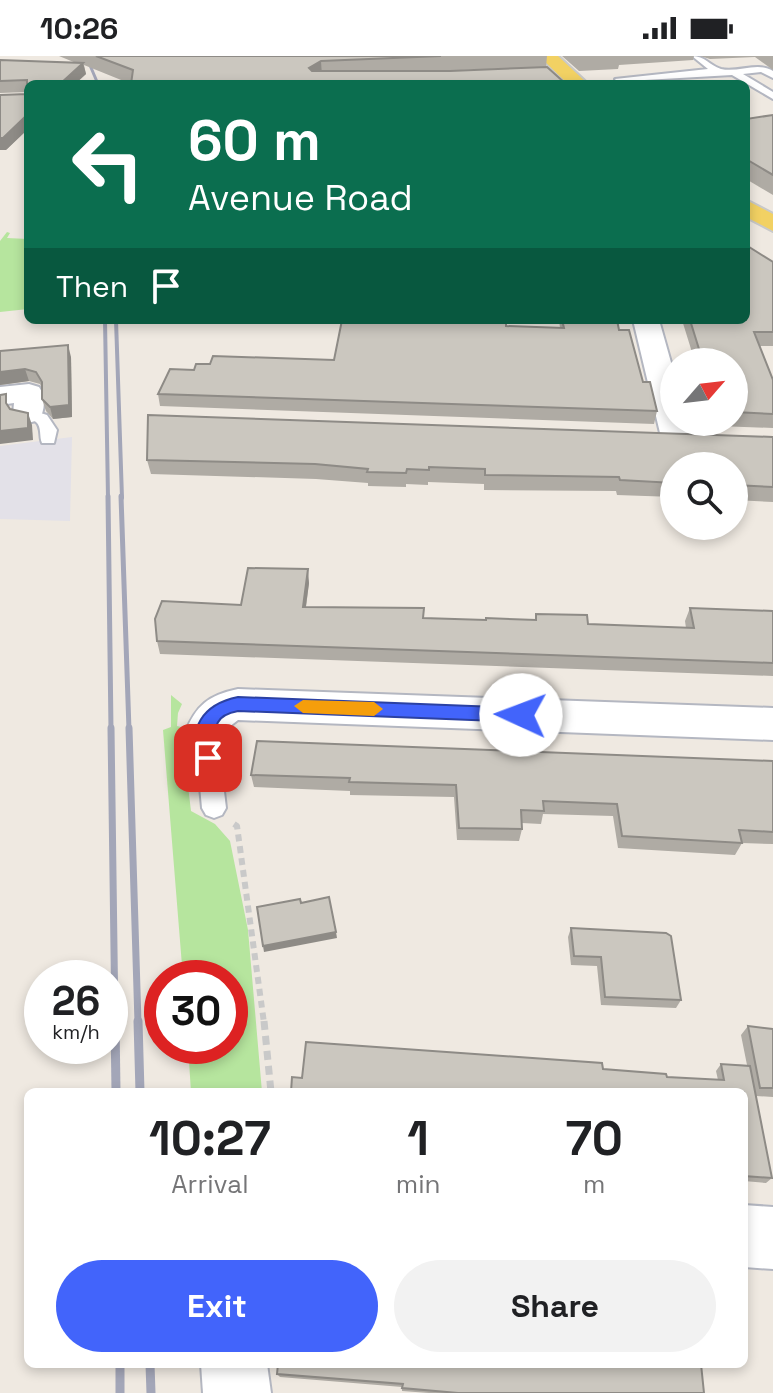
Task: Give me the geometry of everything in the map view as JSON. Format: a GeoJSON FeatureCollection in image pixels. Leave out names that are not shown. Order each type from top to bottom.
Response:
{"type":"FeatureCollection","features":[{"type":"Feature","properties":{"kind":"main road"},"geometry":{"type":"LineString","coordinates":[[750,210],[773,224]]}},
{"type":"Feature","properties":{"kind":"street"},"geometry":{"type":"LineString","coordinates":[[644,435],[690,437],[648,324]]}},
{"type":"Feature","properties":{"kind":"street"},"geometry":{"type":"LineString","coordinates":[[0,396],[29,393],[28,414]]}},
{"type":"Feature","properties":{"kind":"street"},"geometry":{"type":"LineString","coordinates":[[206,733],[212,716],[222,707],[238,704],[773,724]]}},
{"type":"Feature","properties":{"kind":"street"},"geometry":{"type":"LineString","coordinates":[[748,1236],[773,1238]]}},
{"type":"Feature","properties":{"kind":"street"},"geometry":{"type":"LineString","coordinates":[[234,1368],[237,1393]]}},
{"type":"Feature","properties":{"kind":"lane"},"geometry":{"type":"LineString","coordinates":[[696,56],[717,71]]}},
{"type":"Feature","properties":{"kind":"lane"},"geometry":{"type":"LineString","coordinates":[[621,80],[763,69],[773,75]]}},
{"type":"Feature","properties":{"kind":"lane"},"geometry":{"type":"LineString","coordinates":[[701,72],[709,80]]}},
{"type":"Feature","properties":{"kind":"lane"},"geometry":{"type":"LineString","coordinates":[[734,72],[747,80]]}},
{"type":"Feature","properties":{"kind":"lane"},"geometry":{"type":"LineString","coordinates":[[750,82],[773,96]]}},
{"type":"Feature","properties":{"kind":"lane"},"geometry":{"type":"LineString","coordinates":[[28,414],[41,418],[49,430],[48,440]]}},
{"type":"Feature","properties":{"kind":"lane"},"geometry":{"type":"LineString","coordinates":[[206,733],[214,808]]}},
{"type":"Feature","properties":{"kind":"path"},"geometry":{"type":"LineString","coordinates":[[214,808],[237,826],[258,967],[271,1088]]}},
{"type":"Feature","properties":{"kind":"shaded area"},"geometry":{"type":"Polygon","coordinates":[[[72,437],[70,521],[0,519],[0,446],[72,437]]]}},
{"type":"Feature","properties":{"kind":"green space"},"geometry":{"type":"Polygon","coordinates":[[[7,232],[10,233],[7,238],[24,239],[24,309],[0,312],[0,241],[7,232]]]}},
{"type":"Feature","properties":{"kind":"green space"},"geometry":{"type":"Polygon","coordinates":[[[171,695],[182,704],[177,726],[181,727],[191,811],[215,824],[230,841],[248,930],[262,1088],[191,1088],[189,1064],[248,1064],[248,960],[182,960],[163,730],[171,727],[171,695]]]}},
{"type":"Feature","properties":{"kind":"building"},"geometry":{"type":"Polygon","coordinates":[[[96,56],[441,56],[321,61],[309,68],[312,71],[450,71],[547,67],[562,80],[132,80],[133,70],[96,56]]]}},
{"type":"Feature","properties":{"kind":"building"},"geometry":{"type":"Polygon","coordinates":[[[0,60],[83,63],[64,80],[0,81],[0,60]]]}},
{"type":"Feature","properties":{"kind":"building"},"geometry":{"type":"Polygon","coordinates":[[[24,94],[24,118],[3,138],[0,138],[0,95],[24,94]]]}},
{"type":"Feature","properties":{"kind":"building"},"geometry":{"type":"Polygon","coordinates":[[[773,115],[773,175],[750,161],[750,118],[773,115]]]}},
{"type":"Feature","properties":{"kind":"building"},"geometry":{"type":"Polygon","coordinates":[[[750,248],[773,262],[773,332],[754,332],[773,380],[773,414],[748,413],[748,348],[699,348],[691,324],[750,324],[750,248]]]}},
{"type":"Feature","properties":{"kind":"building"},"geometry":{"type":"Polygon","coordinates":[[[341,324],[506,324],[564,328],[563,324],[618,324],[619,330],[629,330],[643,382],[650,382],[657,411],[158,394],[170,369],[194,370],[196,364],[210,364],[213,356],[334,360],[341,324]]]}},
{"type":"Feature","properties":{"kind":"building"},"geometry":{"type":"Polygon","coordinates":[[[68,345],[69,405],[50,407],[42,399],[42,382],[36,372],[25,369],[0,372],[0,351],[68,345]]]}},
{"type":"Feature","properties":{"kind":"building"},"geometry":{"type":"Polygon","coordinates":[[[6,394],[10,409],[28,413],[28,428],[0,431],[0,395],[6,394]]]}},
{"type":"Feature","properties":{"kind":"building"},"geometry":{"type":"Polygon","coordinates":[[[148,415],[660,433],[660,436],[773,437],[773,487],[748,486],[748,452],[660,452],[660,482],[620,480],[619,477],[485,475],[485,469],[429,467],[429,470],[407,469],[406,473],[367,472],[368,469],[315,464],[147,460],[148,415]]]}},
{"type":"Feature","properties":{"kind":"building"},"geometry":{"type":"Polygon","coordinates":[[[248,568],[308,569],[303,607],[424,608],[423,618],[536,620],[536,614],[587,615],[588,624],[694,628],[690,608],[773,611],[773,663],[157,641],[155,619],[162,601],[241,605],[248,568]]]}},
{"type":"Feature","properties":{"kind":"building"},"geometry":{"type":"Polygon","coordinates":[[[257,741],[773,761],[773,832],[739,830],[742,843],[622,836],[617,804],[543,801],[544,811],[521,810],[522,829],[459,828],[456,785],[251,775],[257,741]]]}},
{"type":"Feature","properties":{"kind":"building"},"geometry":{"type":"Polygon","coordinates":[[[329,897],[336,932],[263,946],[257,907],[329,897]]]}},
{"type":"Feature","properties":{"kind":"building"},"geometry":{"type":"Polygon","coordinates":[[[571,928],[666,933],[671,936],[681,1000],[605,997],[601,957],[574,956],[571,928]]]}},
{"type":"Feature","properties":{"kind":"building"},"geometry":{"type":"Polygon","coordinates":[[[748,1026],[773,1029],[773,1088],[760,1088],[748,1026]]]}},
{"type":"Feature","properties":{"kind":"building"},"geometry":{"type":"Polygon","coordinates":[[[306,1042],[602,1063],[603,1069],[666,1074],[667,1077],[724,1080],[721,1064],[750,1066],[772,1178],[748,1176],[748,1088],[291,1088],[292,1077],[302,1078],[306,1042]]]}},
{"type":"Feature","properties":{"kind":"building"},"geometry":{"type":"Polygon","coordinates":[[[278,1368],[701,1368],[704,1393],[458,1393],[402,1388],[403,1384],[277,1374],[278,1368]]]}},
{"type":"Feature","properties":{"kind":"railway"},"geometry":{"type":"LineString","coordinates":[[86,56],[96,80]]}},
{"type":"Feature","properties":{"kind":"railway"},"geometry":{"type":"LineString","coordinates":[[105,324],[108,498]]}},
{"type":"Feature","properties":{"kind":"railway"},"geometry":{"type":"LineString","coordinates":[[116,324],[122,498]]}},
{"type":"Feature","properties":{"kind":"railway"},"geometry":{"type":"LineString","coordinates":[[108,496],[111,730]]}},
{"type":"Feature","properties":{"kind":"railway"},"geometry":{"type":"LineString","coordinates":[[121,496],[129,730]]}},
{"type":"Feature","properties":{"kind":"railway"},"geometry":{"type":"LineString","coordinates":[[111,728],[114,960]]}},
{"type":"Feature","properties":{"kind":"railway"},"geometry":{"type":"LineString","coordinates":[[129,728],[138,1023]]}},
{"type":"Feature","properties":{"kind":"railway"},"geometry":{"type":"LineString","coordinates":[[138,1021],[140,1088]]}},
{"type":"Feature","properties":{"kind":"railway"},"geometry":{"type":"LineString","coordinates":[[116,1064],[116,1088]]}},
{"type":"Feature","properties":{"kind":"railway"},"geometry":{"type":"LineString","coordinates":[[120,1368],[120,1393]]}},
{"type":"Feature","properties":{"kind":"railway"},"geometry":{"type":"LineString","coordinates":[[150,1368],[151,1393]]}},
{"type":"Feature","properties":{"kind":"slow traffic"},"geometry":{"type":"LineString","coordinates":[[303,706],[374,709]]}},
{"type":"Feature","properties":{"kind":"route"},"geometry":{"type":"LineString","coordinates":[[208,758],[206,733],[212,716],[222,707],[238,704],[521,715]]}}]}
